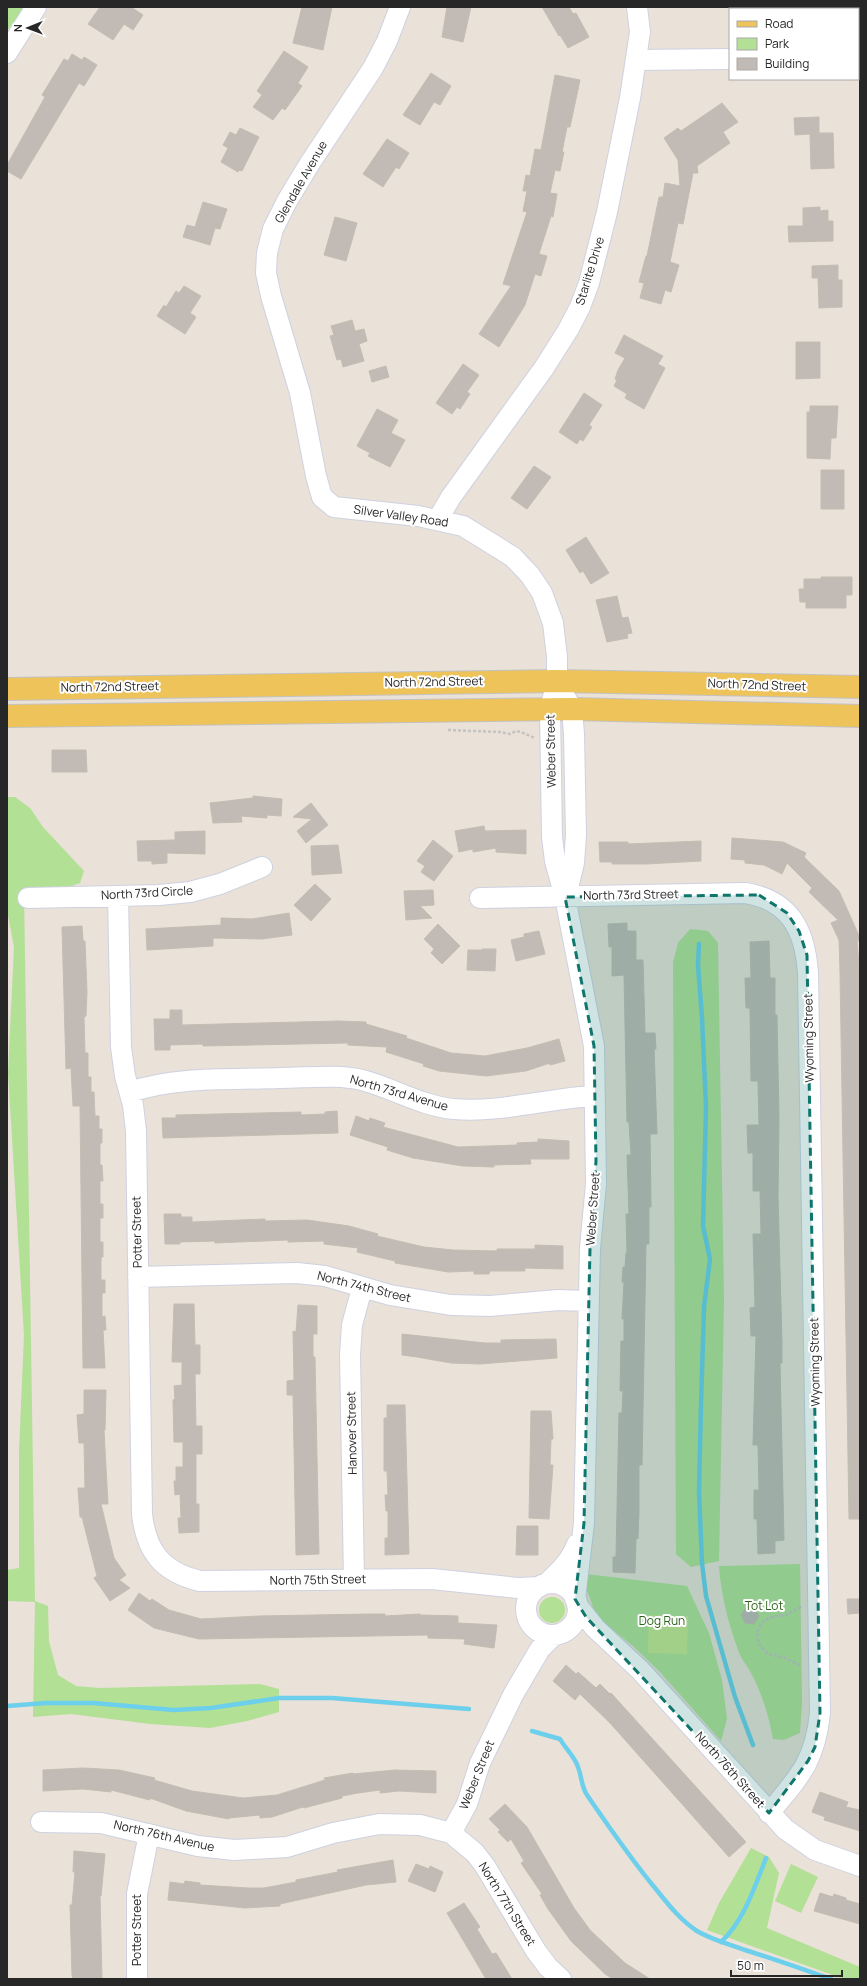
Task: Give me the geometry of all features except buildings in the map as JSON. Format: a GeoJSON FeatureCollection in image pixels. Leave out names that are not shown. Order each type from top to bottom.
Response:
{"type":"FeatureCollection","features":[{"type":"Feature","properties":{"kind":"main road","name":"North 72nd Street"},"geometry":{"type":"LineString","coordinates":[[7,689],[557,681],[860,687]]}},
{"type":"Feature","properties":{"kind":"main road"},"geometry":{"type":"LineString","coordinates":[[7,716],[572,709],[860,716]]}},
{"type":"Feature","properties":{"kind":"street"},"geometry":{"type":"LineString","coordinates":[[7,53],[36,7]]}},
{"type":"Feature","properties":{"kind":"street","name":"Glendale Avenue"},"geometry":{"type":"LineString","coordinates":[[334,507],[322,497],[316,476],[300,393],[271,296],[266,273],[267,253],[273,229],[287,201],[310,163],[373,68],[387,41],[400,7]]}},
{"type":"Feature","properties":{"kind":"street","name":"Starlite Drive"},"geometry":{"type":"LineString","coordinates":[[438,519],[451,497],[544,368],[568,330],[589,283],[607,212],[636,60],[640,32],[637,7]]}},
{"type":"Feature","properties":{"kind":"street"},"geometry":{"type":"LineString","coordinates":[[636,60],[729,59]]}},
{"type":"Feature","properties":{"kind":"street","name":"Silver Valley Road"},"geometry":{"type":"LineString","coordinates":[[334,507],[438,519],[463,526],[496,545],[513,557],[530,575],[542,593],[553,624],[556,646],[557,681]]}},
{"type":"Feature","properties":{"kind":"street","name":"Weber Street"},"geometry":{"type":"LineString","coordinates":[[557,681],[572,709],[576,835],[574,862],[566,897]]}},
{"type":"Feature","properties":{"kind":"street","name":"Weber Street"},"geometry":{"type":"LineString","coordinates":[[557,681],[550,709],[552,837],[554,861],[566,897],[594,1046],[596,1184],[591,1227],[584,1523],[576,1602]]}},
{"type":"Feature","properties":{"kind":"street","name":"North 73rd Circle"},"geometry":{"type":"LineString","coordinates":[[28,898],[159,895],[202,890],[262,866]]}},
{"type":"Feature","properties":{"kind":"street","name":"North 73rd Street"},"geometry":{"type":"LineString","coordinates":[[480,898],[745,893],[759,895],[779,905]]}},
{"type":"Feature","properties":{"kind":"street","name":"Potter Street"},"geometry":{"type":"LineString","coordinates":[[118,896],[121,1047],[136,1131],[142,1514],[148,1543],[164,1564]]}},
{"type":"Feature","properties":{"kind":"street","name":"Wyoming Street"},"geometry":{"type":"LineString","coordinates":[[768,1812],[800,1775],[808,1761],[815,1747],[820,1713],[808,973],[807,955],[799,931],[787,913],[779,905]]}},
{"type":"Feature","properties":{"kind":"street","name":"North 73rd Avenue"},"geometry":{"type":"LineString","coordinates":[[130,1092],[157,1084],[185,1081],[330,1077],[361,1080],[421,1102],[452,1109],[468,1110],[516,1107],[568,1097],[595,1096]]}},
{"type":"Feature","properties":{"kind":"street","name":"North 74th Street"},"geometry":{"type":"LineString","coordinates":[[138,1277],[297,1273],[324,1276],[362,1288],[430,1302],[470,1306],[505,1305],[558,1300],[590,1301]]}},
{"type":"Feature","properties":{"kind":"street","name":"Hanover Street"},"geometry":{"type":"LineString","coordinates":[[354,1580],[350,1356],[352,1325],[362,1288]]}},
{"type":"Feature","properties":{"kind":"street","name":"Weber Street"},"geometry":{"type":"LineString","coordinates":[[542,1586],[565,1567],[573,1556],[584,1523]]}},
{"type":"Feature","properties":{"kind":"street","name":"North 75th Street"},"geometry":{"type":"LineString","coordinates":[[164,1564],[182,1576],[200,1581],[432,1579],[518,1588],[542,1586]]}},
{"type":"Feature","properties":{"kind":"street","name":"North 75th Street"},"geometry":{"type":"LineString","coordinates":[[476,1583],[511,1600],[528,1619]]}},
{"type":"Feature","properties":{"kind":"street"},"geometry":{"type":"LineString","coordinates":[[560,1585],[567,1589],[576,1602],[577,1617],[573,1624],[559,1634],[542,1633],[528,1619],[528,1598],[542,1586],[560,1585]]}},
{"type":"Feature","properties":{"kind":"street","name":"North 76th Street"},"geometry":{"type":"LineString","coordinates":[[576,1602],[595,1628],[640,1670],[768,1812],[798,1840],[815,1850],[860,1866]]}},
{"type":"Feature","properties":{"kind":"street","name":"Weber Street"},"geometry":{"type":"LineString","coordinates":[[513,1695],[529,1647],[528,1619]]}},
{"type":"Feature","properties":{"kind":"street","name":"Weber Street"},"geometry":{"type":"LineString","coordinates":[[451,1833],[466,1804],[480,1763],[513,1695],[540,1649],[559,1634]]}},
{"type":"Feature","properties":{"kind":"street","name":"North 76th Street"},"geometry":{"type":"LineString","coordinates":[[559,1634],[589,1636],[617,1649]]}},
{"type":"Feature","properties":{"kind":"street","name":"North 76th Avenue"},"geometry":{"type":"LineString","coordinates":[[41,1822],[101,1822],[198,1846],[252,1850],[287,1847],[333,1833],[379,1824],[420,1826],[451,1833]]}},
{"type":"Feature","properties":{"kind":"street","name":"North 77th Street"},"geometry":{"type":"LineString","coordinates":[[451,1833],[475,1853],[485,1866],[536,1951],[560,1979]]}},
{"type":"Feature","properties":{"kind":"street","name":"Potter Street"},"geometry":{"type":"LineString","coordinates":[[137,1979],[137,1894],[149,1834]]}},
{"type":"Feature","properties":{"kind":"path"},"geometry":{"type":"LineString","coordinates":[[805,1605],[786,1615],[772,1617],[764,1621],[758,1628],[757,1638],[761,1647],[768,1654],[786,1658],[805,1666]]}},
{"type":"Feature","properties":{"kind":"highlighted area"},"geometry":{"type":"Polygon","coordinates":[[[759,895],[787,913],[799,931],[807,955],[820,1713],[815,1747],[808,1761],[769,1813],[586,1617],[575,1599],[584,1523],[590,1248],[596,1161],[594,1046],[565,897],[759,895]]]}},
{"type":"Feature","properties":{"kind":"green space"},"geometry":{"type":"Polygon","coordinates":[[[7,7],[26,7],[7,31],[7,7]]]}},
{"type":"Feature","properties":{"kind":"green space"},"geometry":{"type":"Polygon","coordinates":[[[7,797],[15,797],[30,808],[43,827],[84,871],[80,883],[61,890],[24,891],[35,1601],[48,1606],[49,1641],[58,1675],[76,1686],[100,1688],[260,1684],[279,1689],[279,1712],[247,1721],[210,1728],[150,1724],[71,1714],[33,1717],[35,1602],[7,1601],[7,1570],[19,1568],[19,1452],[24,1335],[8,1073],[14,947],[7,910],[7,797]]]}},
{"type":"Feature","properties":{"kind":"green space"},"geometry":{"type":"Polygon","coordinates":[[[690,929],[708,931],[718,943],[724,1299],[719,1561],[691,1567],[676,1554],[673,962],[678,943],[690,929]]]}},
{"type":"Feature","properties":{"kind":"green space","name":"Tot Lot"},"geometry":{"type":"Polygon","coordinates":[[[800,1564],[802,1702],[800,1733],[784,1740],[773,1739],[762,1697],[751,1673],[740,1655],[732,1633],[726,1611],[719,1566],[800,1564]]]}},
{"type":"Feature","properties":{"kind":"green space","name":"Dog Run"},"geometry":{"type":"Polygon","coordinates":[[[586,1574],[687,1586],[709,1633],[722,1680],[727,1719],[721,1741],[660,1672],[633,1646],[603,1622],[594,1610],[586,1589],[586,1574]]]}},
{"type":"Feature","properties":{"kind":"green space"},"geometry":{"type":"Polygon","coordinates":[[[552,1597],[562,1600],[565,1610],[562,1620],[552,1623],[542,1620],[539,1610],[542,1600],[552,1597]]]}},
{"type":"Feature","properties":{"kind":"green space"},"geometry":{"type":"Polygon","coordinates":[[[649,1615],[688,1616],[687,1654],[648,1653],[649,1615]]]}},
{"type":"Feature","properties":{"kind":"green space"},"geometry":{"type":"Polygon","coordinates":[[[751,1848],[769,1857],[779,1873],[767,1928],[860,1967],[860,1979],[844,1979],[707,1930],[719,1903],[751,1848]]]}},
{"type":"Feature","properties":{"kind":"green space"},"geometry":{"type":"Polygon","coordinates":[[[791,1864],[818,1877],[801,1913],[775,1901],[791,1864]]]}},
{"type":"Feature","properties":{"kind":"waterway"},"geometry":{"type":"LineString","coordinates":[[699,944],[698,965],[706,1107],[703,1226],[710,1259],[704,1307],[701,1405],[699,1491],[702,1563],[706,1596],[735,1697],[753,1745]]}},
{"type":"Feature","properties":{"kind":"waterway"},"geometry":{"type":"LineString","coordinates":[[7,1706],[46,1703],[93,1703],[174,1710],[211,1708],[279,1698],[332,1698],[469,1709]]}},
{"type":"Feature","properties":{"kind":"waterway"},"geometry":{"type":"LineString","coordinates":[[532,1731],[560,1739],[577,1763],[587,1795],[637,1865],[685,1922],[697,1931],[715,1939],[831,1979]]}},
{"type":"Feature","properties":{"kind":"waterway"},"geometry":{"type":"LineString","coordinates":[[721,1942],[736,1924],[748,1903],[766,1858]]}}]}
